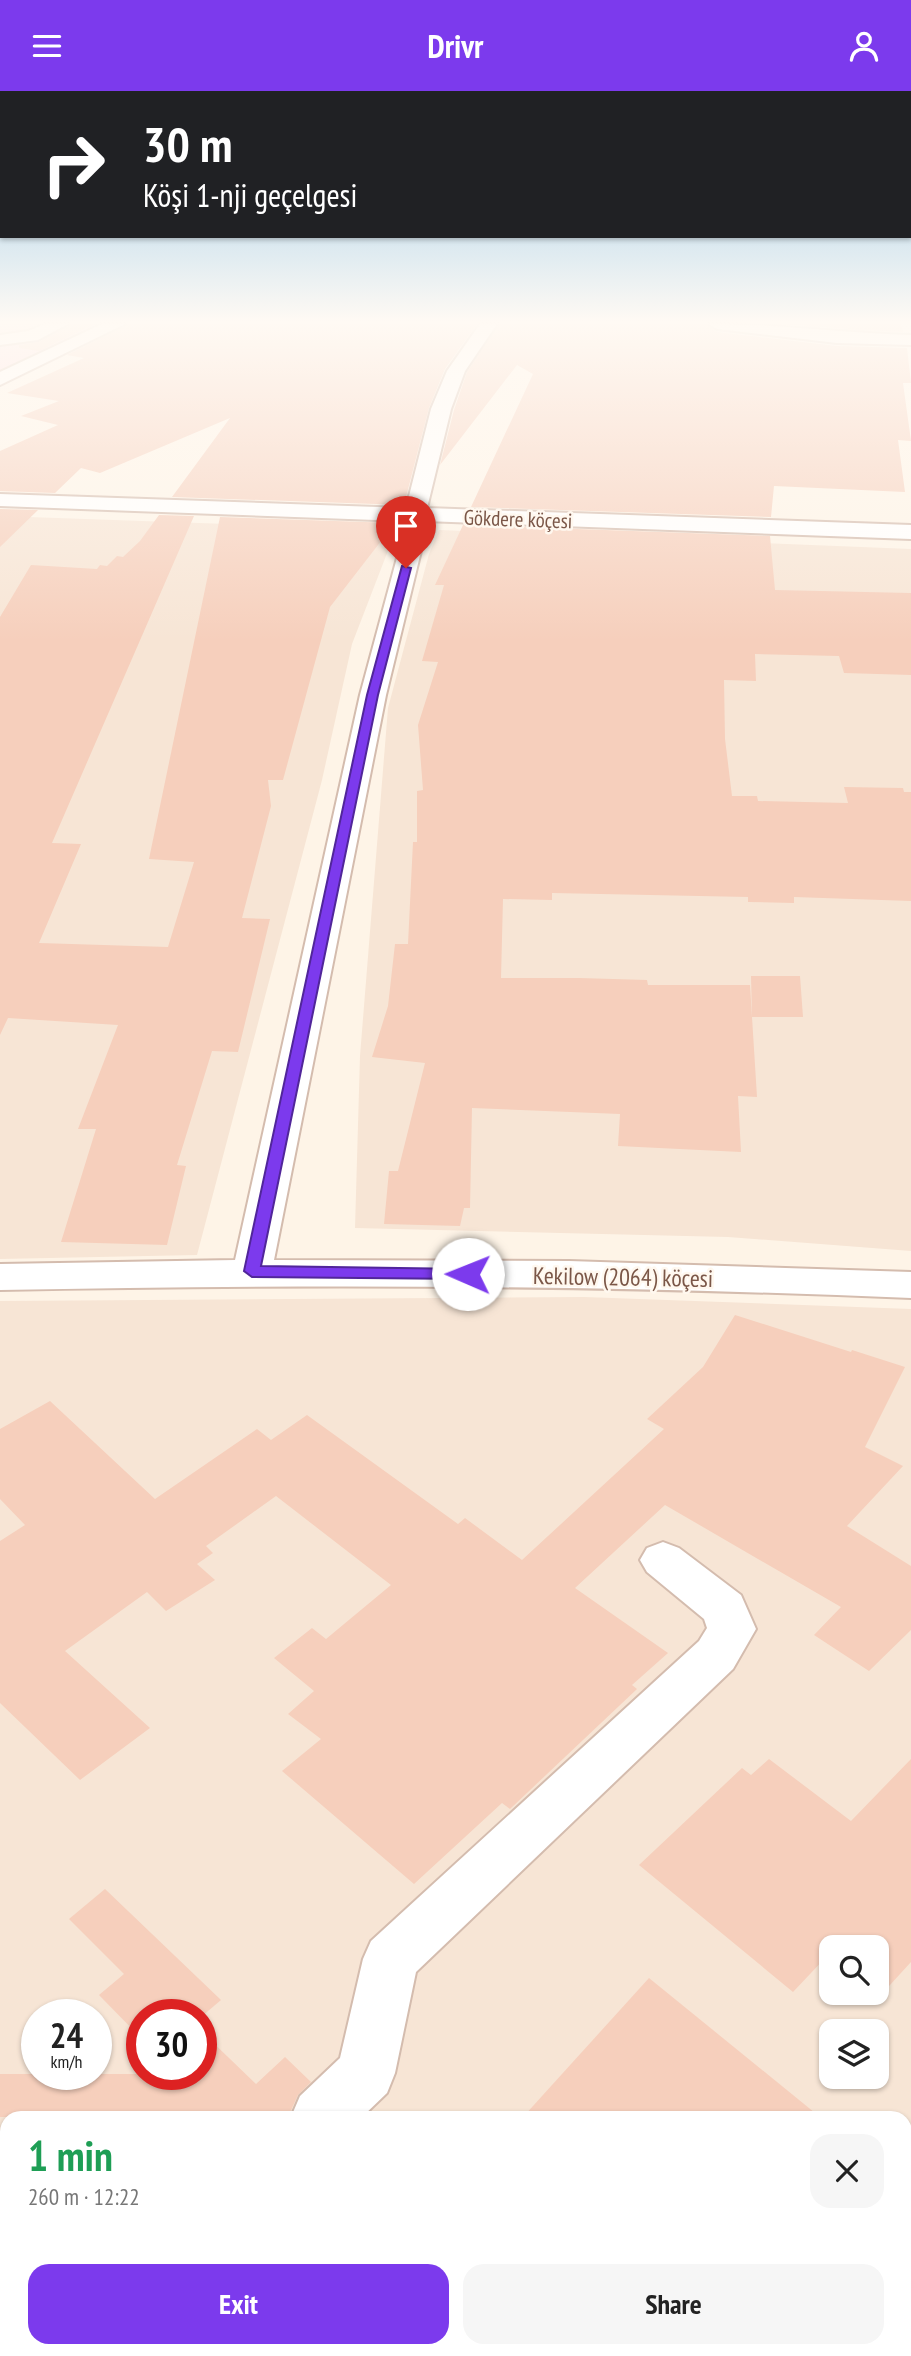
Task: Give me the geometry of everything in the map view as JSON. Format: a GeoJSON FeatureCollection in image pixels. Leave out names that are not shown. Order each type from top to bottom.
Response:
{"type":"FeatureCollection","features":[{"type":"Feature","properties":{"kind":"street"},"geometry":{"type":"LineString","coordinates":[[252,1271],[370,709],[412,543],[415,515],[436,430]]}},
{"type":"Feature","properties":{"kind":"street","name":"Gökdere köçesi"},"geometry":{"type":"LineString","coordinates":[[0,500],[911,532]]}},
{"type":"Feature","properties":{"kind":"street","name":"Kekilow (2064) köçesi"},"geometry":{"type":"LineString","coordinates":[[0,1277],[252,1271],[550,1275],[911,1285]]}},
{"type":"Feature","properties":{"kind":"street"},"geometry":{"type":"LineString","coordinates":[[327,2111],[366,2073],[391,1959],[716,1654],[732,1629],[724,1608],[663,1560]]}},
{"type":"Feature","properties":{"kind":"shaded area"},"geometry":{"type":"Polygon","coordinates":[[[0,516],[396,530],[352,644],[322,780],[197,1255],[0,1259],[0,516]]]}},
{"type":"Feature","properties":{"kind":"shaded area"},"geometry":{"type":"Polygon","coordinates":[[[439,530],[911,549],[911,1251],[728,1237],[355,1228],[360,1056],[388,708],[429,554],[439,530]]]}},
{"type":"Feature","properties":{"kind":"shaded area"},"geometry":{"type":"Polygon","coordinates":[[[584,1297],[911,1309],[911,2111],[0,2111],[0,1301],[584,1297]]]}},
{"type":"Feature","properties":{"kind":"building"},"geometry":{"type":"Polygon","coordinates":[[[48,430],[202,430],[100,473],[81,468],[55,493],[0,491],[0,451],[48,430]]]}},
{"type":"Feature","properties":{"kind":"building"},"geometry":{"type":"Polygon","coordinates":[[[221,430],[423,430],[404,505],[172,497],[221,430]]]}},
{"type":"Feature","properties":{"kind":"building"},"geometry":{"type":"Polygon","coordinates":[[[449,430],[467,430],[440,465],[449,430]]]}},
{"type":"Feature","properties":{"kind":"building"},"geometry":{"type":"Polygon","coordinates":[[[507,430],[909,430],[911,441],[898,440],[905,492],[774,486],[771,517],[471,507],[507,430]]]}},
{"type":"Feature","properties":{"kind":"building"},"geometry":{"type":"Polygon","coordinates":[[[0,509],[38,510],[0,547],[0,509]]]}},
{"type":"Feature","properties":{"kind":"building"},"geometry":{"type":"Polygon","coordinates":[[[159,515],[194,516],[52,843],[81,844],[39,943],[168,947],[194,862],[149,859],[220,517],[395,523],[330,607],[283,780],[268,780],[271,806],[242,918],[270,919],[238,1052],[212,1051],[177,1165],[186,1166],[167,1245],[61,1242],[96,1129],[78,1129],[118,1025],[8,1018],[0,1035],[0,617],[31,565],[97,569],[100,565],[107,566],[117,556],[123,557],[140,541],[159,515]]]}},
{"type":"Feature","properties":{"kind":"building"},"geometry":{"type":"Polygon","coordinates":[[[463,525],[770,536],[775,590],[911,593],[911,675],[844,673],[839,656],[755,654],[756,681],[724,680],[725,739],[732,796],[757,796],[758,801],[848,803],[844,787],[903,788],[904,792],[911,792],[911,901],[794,897],[794,903],[748,902],[748,897],[552,893],[552,900],[503,899],[501,978],[647,980],[648,985],[750,985],[757,1097],[738,1096],[741,1152],[618,1146],[620,1114],[472,1108],[470,1208],[464,1208],[460,1226],[384,1224],[389,1171],[398,1171],[425,1063],[372,1057],[388,1006],[395,944],[408,944],[413,842],[417,842],[417,791],[423,790],[418,725],[438,662],[422,661],[444,585],[435,585],[463,525]]]}},
{"type":"Feature","properties":{"kind":"building"},"geometry":{"type":"Polygon","coordinates":[[[751,976],[800,976],[803,1017],[752,1017],[751,976]]]}},
{"type":"Feature","properties":{"kind":"building"},"geometry":{"type":"Polygon","coordinates":[[[735,1315],[905,1367],[865,1447],[903,1466],[847,1526],[911,1566],[911,1630],[869,1671],[814,1635],[841,1607],[665,1505],[575,1588],[668,1653],[632,1685],[637,1689],[510,1809],[502,1803],[414,1884],[282,1771],[321,1739],[288,1714],[314,1691],[274,1658],[312,1628],[326,1639],[391,1585],[276,1496],[206,1546],[213,1553],[197,1564],[215,1580],[166,1611],[147,1592],[65,1651],[150,1728],[80,1780],[0,1703],[0,1541],[25,1525],[0,1499],[0,1429],[50,1401],[155,1499],[257,1429],[271,1440],[307,1415],[458,1524],[465,1518],[522,1560],[664,1429],[647,1419],[703,1367],[735,1315]]]}},
{"type":"Feature","properties":{"kind":"building"},"geometry":{"type":"Polygon","coordinates":[[[769,1759],[851,1821],[911,1759],[911,1962],[889,1986],[889,1935],[819,1935],[819,1965],[793,1992],[639,1865],[742,1768],[751,1775],[769,1759]]]}},
{"type":"Feature","properties":{"kind":"building"},"geometry":{"type":"Polygon","coordinates":[[[105,1889],[221,2000],[217,2003],[217,1999],[126,1999],[126,2023],[112,2008],[112,1999],[103,1999],[99,1995],[124,1974],[69,1919],[105,1889]]]}},
{"type":"Feature","properties":{"kind":"building"},"geometry":{"type":"Polygon","coordinates":[[[649,1978],[813,2111],[528,2111],[649,1978]]]}},
{"type":"Feature","properties":{"kind":"building"},"geometry":{"type":"Polygon","coordinates":[[[217,2046],[256,2084],[285,2057],[311,2082],[298,2095],[291,2111],[0,2111],[0,2074],[21,2074],[21,2090],[112,2090],[112,2074],[126,2074],[126,2090],[217,2090],[217,2046]]]}},
{"type":"Feature","properties":{"kind":"route"},"geometry":{"type":"LineString","coordinates":[[406,568],[373,695],[252,1271],[468,1274]]}}]}
